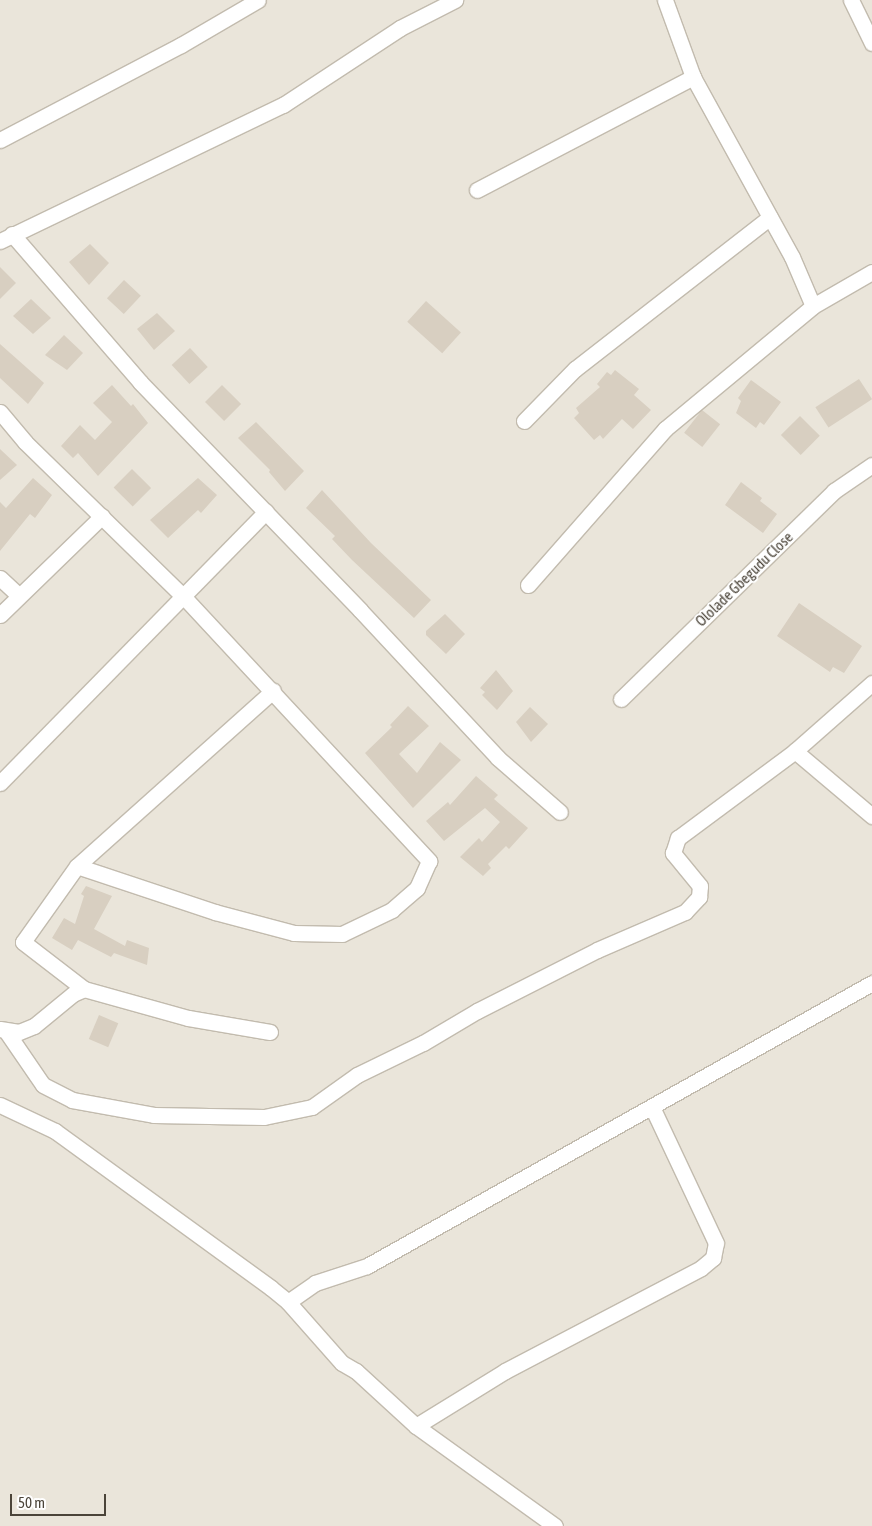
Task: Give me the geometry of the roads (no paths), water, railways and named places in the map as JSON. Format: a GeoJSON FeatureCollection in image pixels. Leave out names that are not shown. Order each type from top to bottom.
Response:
{"type":"FeatureCollection","features":[{"type":"Feature","properties":{"kind":"street"},"geometry":{"type":"LineString","coordinates":[[0,140],[181,45],[258,0]]}},
{"type":"Feature","properties":{"kind":"street"},"geometry":{"type":"LineString","coordinates":[[455,0],[400,28],[283,105],[6,238],[140,382],[266,511],[498,758],[560,812]]}},
{"type":"Feature","properties":{"kind":"street"},"geometry":{"type":"LineString","coordinates":[[665,0],[693,77],[770,218],[813,306]]}},
{"type":"Feature","properties":{"kind":"street"},"geometry":{"type":"LineString","coordinates":[[851,0],[872,43]]}},
{"type":"Feature","properties":{"kind":"street"},"geometry":{"type":"LineString","coordinates":[[477,190],[693,77]]}},
{"type":"Feature","properties":{"kind":"street"},"geometry":{"type":"LineString","coordinates":[[524,421],[575,369],[770,218]]}},
{"type":"Feature","properties":{"kind":"street"},"geometry":{"type":"LineString","coordinates":[[528,585],[666,429],[813,306],[872,272]]}},
{"type":"Feature","properties":{"kind":"street"},"geometry":{"type":"LineString","coordinates":[[0,412],[25,442],[183,596],[273,691],[428,861],[417,888],[392,910],[342,934],[294,933],[215,912],[77,866]]}},
{"type":"Feature","properties":{"kind":"street","name":"Ololade Gbegudu Close"},"geometry":{"type":"LineString","coordinates":[[621,699],[834,491],[872,466]]}},
{"type":"Feature","properties":{"kind":"street"},"geometry":{"type":"LineString","coordinates":[[0,783],[266,511]]}},
{"type":"Feature","properties":{"kind":"street"},"geometry":{"type":"LineString","coordinates":[[0,615],[102,516]]}},
{"type":"Feature","properties":{"kind":"street"},"geometry":{"type":"LineString","coordinates":[[0,578],[19,596]]}},
{"type":"Feature","properties":{"kind":"street"},"geometry":{"type":"LineString","coordinates":[[3,1030],[43,1085],[72,1100],[154,1115],[264,1118],[312,1107],[357,1075],[423,1043],[477,1011],[597,950],[685,912],[699,898],[700,886],[673,853],[678,838],[795,751],[872,683]]}},
{"type":"Feature","properties":{"kind":"street"},"geometry":{"type":"LineString","coordinates":[[270,1032],[188,1018],[84,989],[23,942],[77,866],[273,691]]}},
{"type":"Feature","properties":{"kind":"street"},"geometry":{"type":"LineString","coordinates":[[795,751],[872,816]]}},
{"type":"Feature","properties":{"kind":"street"},"geometry":{"type":"LineString","coordinates":[[288,1302],[314,1283],[367,1266],[653,1109],[872,983]]}},
{"type":"Feature","properties":{"kind":"street"},"geometry":{"type":"LineString","coordinates":[[3,1030],[20,1032],[34,1026],[73,994],[84,989]]}},
{"type":"Feature","properties":{"kind":"street"},"geometry":{"type":"LineString","coordinates":[[0,1105],[55,1132],[288,1302],[342,1363],[356,1371],[416,1426],[555,1526]]}},
{"type":"Feature","properties":{"kind":"street"},"geometry":{"type":"LineString","coordinates":[[416,1426],[505,1371],[701,1268],[713,1258],[716,1243],[653,1109]]}}]}
